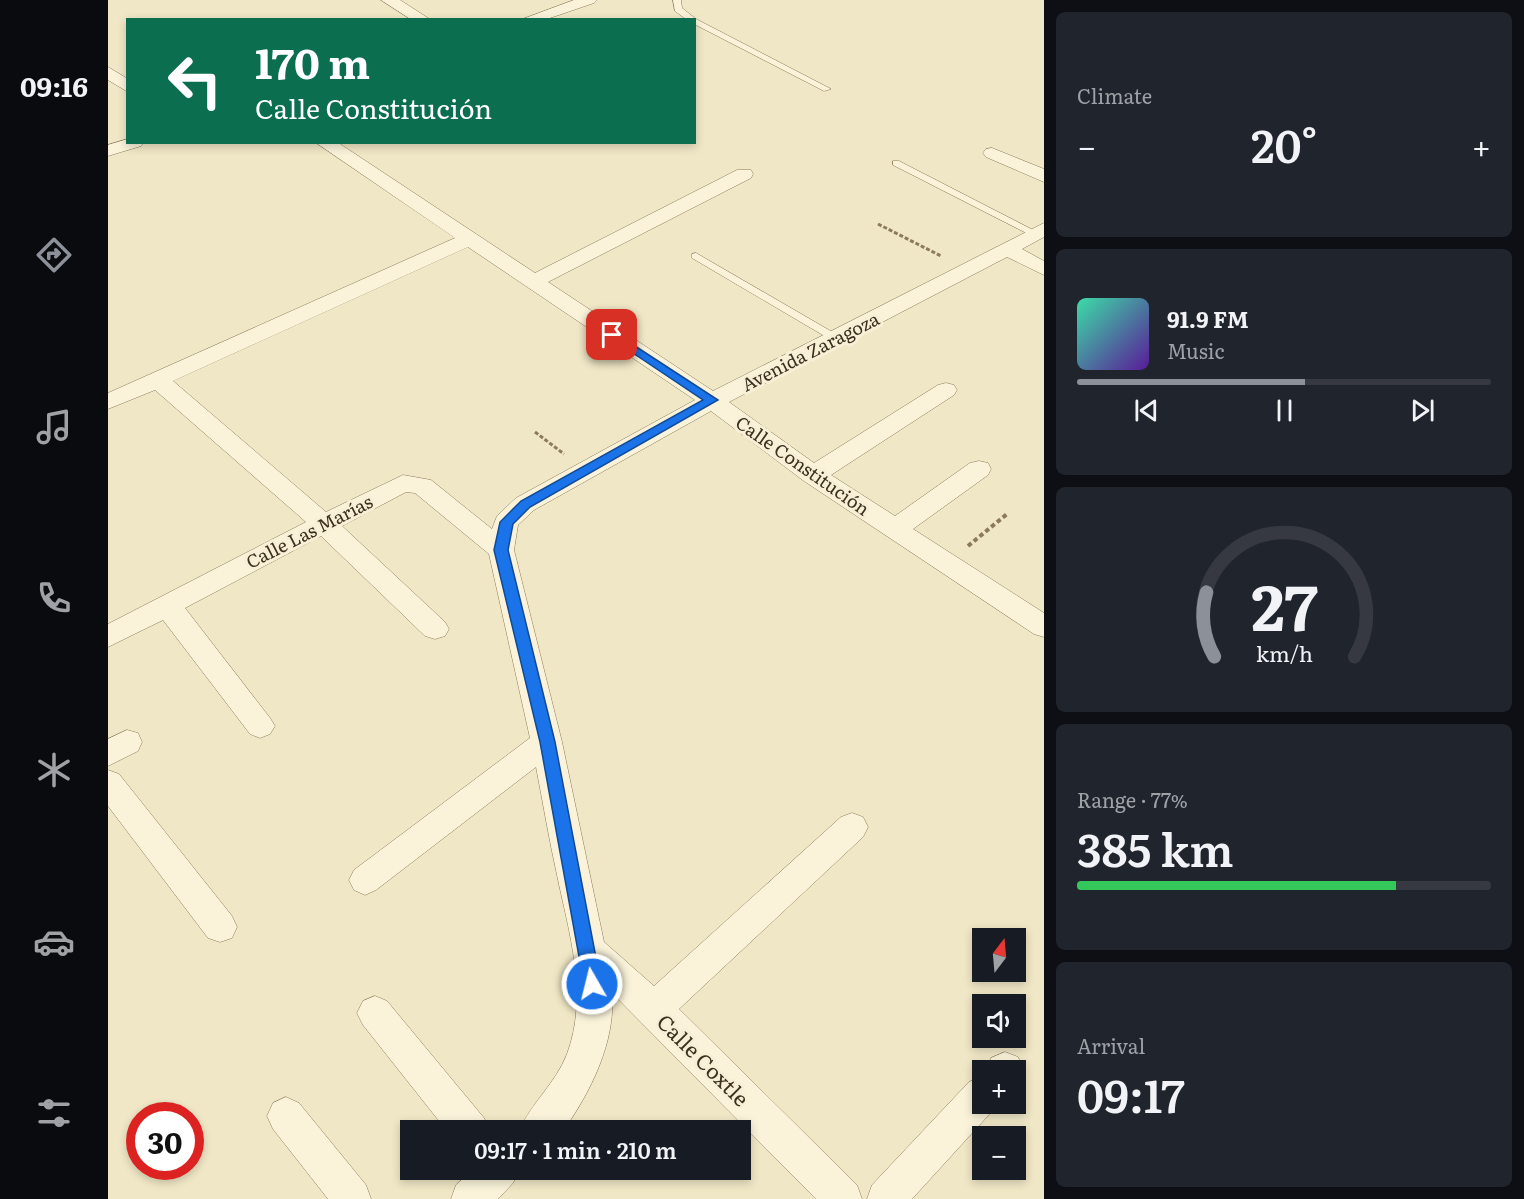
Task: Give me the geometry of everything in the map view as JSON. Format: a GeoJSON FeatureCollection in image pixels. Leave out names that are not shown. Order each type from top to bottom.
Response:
{"type":"FeatureCollection","features":[{"type":"Feature","properties":{"kind":"street"},"geometry":{"type":"LineString","coordinates":[[389,0],[420,18]]}},
{"type":"Feature","properties":{"kind":"street"},"geometry":{"type":"LineString","coordinates":[[533,18],[589,0]]}},
{"type":"Feature","properties":{"kind":"street"},"geometry":{"type":"LineString","coordinates":[[108,72],[126,86]]}},
{"type":"Feature","properties":{"kind":"street"},"geometry":{"type":"LineString","coordinates":[[108,151],[129,144]]}},
{"type":"Feature","properties":{"kind":"street","name":"Calle Constitución"},"geometry":{"type":"LineString","coordinates":[[327,144],[712,400],[813,475],[1044,627]]}},
{"type":"Feature","properties":{"kind":"street"},"geometry":{"type":"LineString","coordinates":[[992,153],[1044,176]]}},
{"type":"Feature","properties":{"kind":"street"},"geometry":{"type":"LineString","coordinates":[[533,282],[744,174]]}},
{"type":"Feature","properties":{"kind":"street"},"geometry":{"type":"LineString","coordinates":[[108,402],[470,239]]}},
{"type":"Feature","properties":{"kind":"street"},"geometry":{"type":"LineString","coordinates":[[1031,240],[1044,269]]}},
{"type":"Feature","properties":{"kind":"street","name":"Avenida Zaragoza"},"geometry":{"type":"LineString","coordinates":[[549,1120],[586,1055],[595,1002],[588,949],[547,742],[501,550],[506,522],[525,504],[712,400],[1031,240]]}},
{"type":"Feature","properties":{"kind":"street"},"geometry":{"type":"LineString","coordinates":[[159,381],[324,524],[435,628]]}},
{"type":"Feature","properties":{"kind":"street"},"geometry":{"type":"LineString","coordinates":[[813,475],[946,390]]}},
{"type":"Feature","properties":{"kind":"street"},"geometry":{"type":"LineString","coordinates":[[895,529],[979,469]]}},
{"type":"Feature","properties":{"kind":"street","name":"Calle Las Marías"},"geometry":{"type":"LineString","coordinates":[[108,636],[403,483],[422,486],[501,550]]}},
{"type":"Feature","properties":{"kind":"street"},"geometry":{"type":"LineString","coordinates":[[167,605],[260,726]]}},
{"type":"Feature","properties":{"kind":"street"},"geometry":{"type":"LineString","coordinates":[[365,880],[547,742]]}},
{"type":"Feature","properties":{"kind":"street"},"geometry":{"type":"LineString","coordinates":[[108,783],[220,927]]}},
{"type":"Feature","properties":{"kind":"street"},"geometry":{"type":"LineString","coordinates":[[654,1009],[852,827]]}},
{"type":"Feature","properties":{"kind":"street","name":"Calle Coxtle"},"geometry":{"type":"LineString","coordinates":[[588,949],[654,1009],[843,1199]]}},
{"type":"Feature","properties":{"kind":"street"},"geometry":{"type":"LineString","coordinates":[[375,1013],[462,1120]]}},
{"type":"Feature","properties":{"kind":"street"},"geometry":{"type":"LineString","coordinates":[[886,1199],[972,1106]]}},
{"type":"Feature","properties":{"kind":"street"},"geometry":{"type":"LineString","coordinates":[[286,1116],[352,1199]]}},
{"type":"Feature","properties":{"kind":"street"},"geometry":{"type":"LineString","coordinates":[[470,1199],[490,1180]]}},
{"type":"Feature","properties":{"kind":"lane"},"geometry":{"type":"LineString","coordinates":[[677,0],[678,9],[691,18]]}},
{"type":"Feature","properties":{"kind":"lane"},"geometry":{"type":"LineString","coordinates":[[696,21],[827,89]]}},
{"type":"Feature","properties":{"kind":"lane"},"geometry":{"type":"LineString","coordinates":[[896,163],[1031,240]]}},
{"type":"Feature","properties":{"kind":"lane"},"geometry":{"type":"LineString","coordinates":[[696,256],[837,339]]}},
{"type":"Feature","properties":{"kind":"path"},"geometry":{"type":"LineString","coordinates":[[878,224],[968,270]]}},
{"type":"Feature","properties":{"kind":"path"},"geometry":{"type":"LineString","coordinates":[[946,563],[1006,514]]}},
{"type":"Feature","properties":{"kind":"route"},"geometry":{"type":"LineString","coordinates":[[592,984],[588,949],[547,742],[501,550],[506,522],[525,504],[712,400],[612,335]]}}]}
